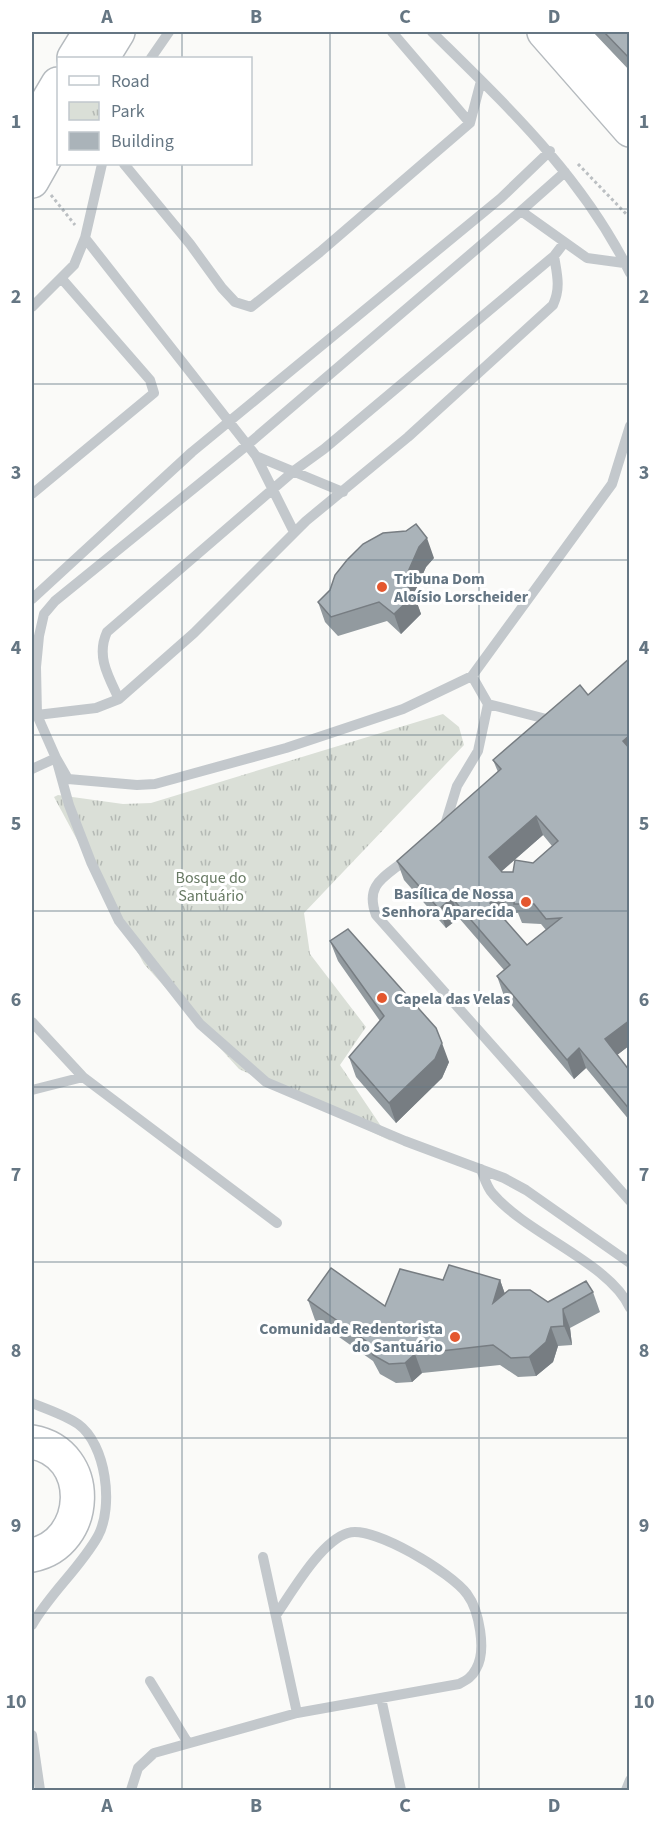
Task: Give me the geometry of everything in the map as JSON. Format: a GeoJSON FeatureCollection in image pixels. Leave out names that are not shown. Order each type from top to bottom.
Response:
{"type":"FeatureCollection","features":[{"type":"Feature","properties":{"kind":"main road"},"geometry":{"type":"LineString","coordinates":[[75,57],[90,32]]}},
{"type":"Feature","properties":{"kind":"main road"},"geometry":{"type":"LineString","coordinates":[[103,57],[117,32]]}},
{"type":"Feature","properties":{"kind":"main road"},"geometry":{"type":"LineString","coordinates":[[543,32],[627,122]]}},
{"type":"Feature","properties":{"kind":"main road"},"geometry":{"type":"LineString","coordinates":[[577,32],[630,90]]}},
{"type":"Feature","properties":{"kind":"main road"},"geometry":{"type":"LineString","coordinates":[[33,178],[50,115]]}},
{"type":"Feature","properties":{"kind":"main road"},"geometry":{"type":"LineString","coordinates":[[32,1442],[55,1449],[68,1462],[75,1475],[78,1503],[71,1524],[58,1542],[34,1555]]}},
{"type":"Feature","properties":{"kind":"lane"},"geometry":{"type":"LineString","coordinates":[[152,57],[169,32]]}},
{"type":"Feature","properties":{"kind":"lane"},"geometry":{"type":"LineString","coordinates":[[392,32],[470,123]]}},
{"type":"Feature","properties":{"kind":"lane"},"geometry":{"type":"LineString","coordinates":[[432,32],[550,151],[612,236],[630,273]]}},
{"type":"Feature","properties":{"kind":"lane"},"geometry":{"type":"LineString","coordinates":[[125,165],[190,244],[222,288],[235,302],[252,307],[320,252],[470,123],[481,81]]}},
{"type":"Feature","properties":{"kind":"lane"},"geometry":{"type":"LineString","coordinates":[[32,599],[228,422],[501,198],[550,151]]}},
{"type":"Feature","properties":{"kind":"lane"},"geometry":{"type":"LineString","coordinates":[[32,307],[74,265],[85,238],[102,165]]}},
{"type":"Feature","properties":{"kind":"lane"},"geometry":{"type":"LineString","coordinates":[[565,172],[246,446],[55,601],[44,614],[35,634],[37,715],[68,779],[138,785],[155,784],[286,748],[403,709],[472,676],[535,586],[612,484],[630,426]]}},
{"type":"Feature","properties":{"kind":"lane"},"geometry":{"type":"LineString","coordinates":[[521,211],[587,258],[624,263]]}},
{"type":"Feature","properties":{"kind":"lane"},"geometry":{"type":"LineString","coordinates":[[85,238],[256,456],[294,532]]}},
{"type":"Feature","properties":{"kind":"lane"},"geometry":{"type":"LineString","coordinates":[[118,699],[101,656],[102,644],[107,632],[295,470],[324,449],[554,256],[564,243]]}},
{"type":"Feature","properties":{"kind":"lane"},"geometry":{"type":"LineString","coordinates":[[37,715],[96,708],[118,699],[194,633],[294,532],[408,437],[553,305],[558,295],[559,284],[554,256]]}},
{"type":"Feature","properties":{"kind":"lane"},"geometry":{"type":"LineString","coordinates":[[32,494],[154,393],[150,380],[62,279]]}},
{"type":"Feature","properties":{"kind":"lane"},"geometry":{"type":"LineString","coordinates":[[256,456],[295,470],[343,492]]}},
{"type":"Feature","properties":{"kind":"lane"},"geometry":{"type":"LineString","coordinates":[[463,809],[441,829],[457,786],[478,751],[489,704],[472,676]]}},
{"type":"Feature","properties":{"kind":"lane"},"geometry":{"type":"LineString","coordinates":[[489,704],[565,719],[552,730]]}},
{"type":"Feature","properties":{"kind":"lane"},"geometry":{"type":"LineString","coordinates":[[32,769],[56,758]]}},
{"type":"Feature","properties":{"kind":"lane"},"geometry":{"type":"LineString","coordinates":[[56,758],[69,805],[91,862],[119,921],[200,1024],[266,1082],[405,1142],[481,1169],[526,1190],[630,1263]]}},
{"type":"Feature","properties":{"kind":"lane"},"geometry":{"type":"LineString","coordinates":[[421,846],[372,889],[370,900],[376,915],[630,1201]]}},
{"type":"Feature","properties":{"kind":"lane"},"geometry":{"type":"LineString","coordinates":[[32,1022],[83,1077],[277,1223]]}},
{"type":"Feature","properties":{"kind":"lane"},"geometry":{"type":"LineString","coordinates":[[32,1090],[41,1085],[83,1077]]}},
{"type":"Feature","properties":{"kind":"lane"},"geometry":{"type":"LineString","coordinates":[[481,1169],[491,1192],[505,1206],[547,1239],[615,1284],[630,1308]]}},
{"type":"Feature","properties":{"kind":"lane"},"geometry":{"type":"LineString","coordinates":[[32,1403],[79,1425],[93,1441],[106,1483],[99,1533],[84,1557],[45,1602],[32,1624]]}},
{"type":"Feature","properties":{"kind":"lane"},"geometry":{"type":"LineString","coordinates":[[131,1791],[138,1768],[154,1753],[297,1713],[459,1684],[470,1678],[478,1668],[481,1649],[475,1609],[468,1595],[455,1580],[434,1566],[363,1532],[348,1533],[333,1541],[316,1560],[276,1615]]}},
{"type":"Feature","properties":{"kind":"lane"},"geometry":{"type":"LineString","coordinates":[[264,1557],[297,1713]]}},
{"type":"Feature","properties":{"kind":"lane"},"geometry":{"type":"LineString","coordinates":[[150,1681],[188,1743]]}},
{"type":"Feature","properties":{"kind":"lane"},"geometry":{"type":"LineString","coordinates":[[381,1698],[401,1791]]}},
{"type":"Feature","properties":{"kind":"lane"},"geometry":{"type":"LineString","coordinates":[[32,1735],[40,1791]]}},
{"type":"Feature","properties":{"kind":"lane"},"geometry":{"type":"LineString","coordinates":[[626,1791],[630,1780]]}},
{"type":"Feature","properties":{"kind":"path"},"geometry":{"type":"LineString","coordinates":[[33,178],[85,238]]}},
{"type":"Feature","properties":{"kind":"green space","name":"Bosque do Santuário"},"geometry":{"type":"Polygon","coordinates":[[[443,714],[459,727],[464,745],[304,913],[310,954],[366,1027],[340,1065],[391,1141],[239,1069],[144,964],[54,797],[58,795],[123,804],[151,803],[443,714]]]}},
{"type":"Feature","properties":{"kind":"building"},"geometry":{"type":"Polygon","coordinates":[[[604,32],[630,32],[630,59],[604,32]]]}},
{"type":"Feature","properties":{"kind":"building"},"geometry":{"type":"Polygon","coordinates":[[[416,524],[427,538],[419,547],[404,581],[414,595],[394,614],[379,602],[331,617],[318,602],[330,590],[335,575],[347,560],[363,544],[383,533],[406,531],[416,524]]]}},
{"type":"Feature","properties":{"kind":"building","name":"Basílica de Nossa Senhora Aparecida"},"geometry":{"type":"Polygon","coordinates":[[[630,658],[630,735],[623,741],[630,749],[630,1020],[605,1039],[629,1070],[630,1067],[630,1110],[579,1048],[567,1060],[497,976],[510,965],[452,898],[439,909],[397,861],[501,769],[493,760],[580,685],[588,695],[630,658]],[[536,816],[489,857],[502,872],[513,872],[515,860],[533,863],[558,841],[536,816]],[[501,893],[490,903],[527,945],[561,918],[546,919],[534,904],[514,904],[515,893],[501,893]]]}},
{"type":"Feature","properties":{"kind":"building","name":"Capela das Velas"},"geometry":{"type":"Polygon","coordinates":[[[348,929],[436,1028],[442,1043],[435,1059],[389,1103],[349,1057],[384,1016],[330,941],[348,929]]]}},
{"type":"Feature","properties":{"kind":"building","name":"Comunidade Redentorista do Santuário"},"geometry":{"type":"Polygon","coordinates":[[[449,1265],[500,1280],[493,1303],[509,1290],[530,1290],[548,1302],[586,1281],[593,1292],[563,1309],[564,1326],[551,1327],[546,1342],[529,1357],[511,1358],[493,1345],[415,1354],[405,1363],[389,1364],[373,1355],[366,1341],[308,1300],[331,1268],[385,1306],[400,1269],[443,1280],[449,1265]]]}},
{"type":"Feature","properties":{"kind":"place","name":"Tribuna Dom Aloísio Lorscheider"},"geometry":{"type":"Point","coordinates":[382,587]}},
{"type":"Feature","properties":{"kind":"place","name":"Basílica de Nossa Senhora Aparecida"},"geometry":{"type":"Point","coordinates":[526,902]}},
{"type":"Feature","properties":{"kind":"place","name":"Capela das Velas"},"geometry":{"type":"Point","coordinates":[382,998]}},
{"type":"Feature","properties":{"kind":"place","name":"Comunidade Redentorista do Santuário"},"geometry":{"type":"Point","coordinates":[455,1337]}}]}
